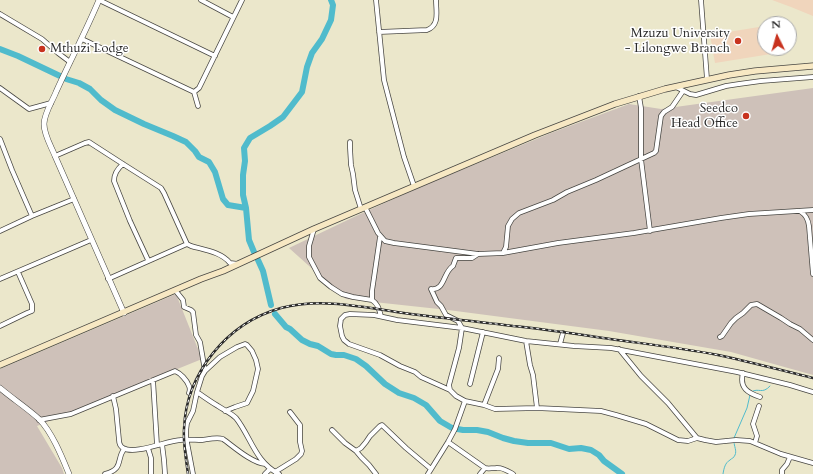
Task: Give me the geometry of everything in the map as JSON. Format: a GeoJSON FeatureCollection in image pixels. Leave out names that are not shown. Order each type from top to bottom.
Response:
{"type":"FeatureCollection","features":[{"type":"Feature","properties":{"kind":"main road"},"geometry":{"type":"LineString","coordinates":[[0,365],[239,264],[314,229],[414,186],[592,112],[639,96],[707,79],[756,71],[813,66]]}},
{"type":"Feature","properties":{"kind":"street"},"geometry":{"type":"LineString","coordinates":[[124,313],[55,156],[45,131],[45,116],[99,0],[215,56]]}},
{"type":"Feature","properties":{"kind":"street"},"geometry":{"type":"LineString","coordinates":[[201,0],[233,17]]}},
{"type":"Feature","properties":{"kind":"street"},"geometry":{"type":"LineString","coordinates":[[194,92],[200,88],[242,0]]}},
{"type":"Feature","properties":{"kind":"street"},"geometry":{"type":"LineString","coordinates":[[376,0],[384,80],[404,157],[414,186]]}},
{"type":"Feature","properties":{"kind":"street"},"geometry":{"type":"LineString","coordinates":[[379,32],[427,30],[432,28],[436,19],[436,0]]}},
{"type":"Feature","properties":{"kind":"street"},"geometry":{"type":"LineString","coordinates":[[701,0],[707,79]]}},
{"type":"Feature","properties":{"kind":"street"},"geometry":{"type":"LineString","coordinates":[[0,14],[42,39],[70,62]]}},
{"type":"Feature","properties":{"kind":"street"},"geometry":{"type":"LineString","coordinates":[[82,39],[194,92],[198,106]]}},
{"type":"Feature","properties":{"kind":"street"},"geometry":{"type":"LineString","coordinates":[[676,86],[683,91],[696,95],[726,86],[739,84],[813,77]]}},
{"type":"Feature","properties":{"kind":"street"},"geometry":{"type":"LineString","coordinates":[[0,88],[29,109],[51,103]]}},
{"type":"Feature","properties":{"kind":"street"},"geometry":{"type":"LineString","coordinates":[[503,253],[506,247],[508,226],[512,219],[519,213],[553,200],[567,192],[654,153],[656,151],[661,116],[672,107],[683,91]]}},
{"type":"Feature","properties":{"kind":"street"},"geometry":{"type":"LineString","coordinates":[[639,96],[641,108],[641,159],[650,231]]}},
{"type":"Feature","properties":{"kind":"street"},"geometry":{"type":"LineString","coordinates":[[0,139],[32,216]]}},
{"type":"Feature","properties":{"kind":"street"},"geometry":{"type":"LineString","coordinates":[[55,156],[89,142],[96,146],[161,188],[188,244],[216,253],[227,258],[230,263],[239,264]]}},
{"type":"Feature","properties":{"kind":"street"},"geometry":{"type":"LineString","coordinates":[[350,142],[351,165],[358,201],[380,237],[385,241],[394,243],[478,254],[503,253],[564,242],[650,231],[749,214],[813,211]]}},
{"type":"Feature","properties":{"kind":"street"},"geometry":{"type":"LineString","coordinates":[[123,164],[118,169],[114,181],[148,260]]}},
{"type":"Feature","properties":{"kind":"street"},"geometry":{"type":"LineString","coordinates":[[0,231],[74,199]]}},
{"type":"Feature","properties":{"kind":"street"},"geometry":{"type":"LineString","coordinates":[[800,211],[805,215],[808,221],[813,274]]}},
{"type":"Feature","properties":{"kind":"street"},"geometry":{"type":"LineString","coordinates":[[314,229],[309,257],[320,278],[331,288],[342,294],[372,300],[378,304],[381,316]]}},
{"type":"Feature","properties":{"kind":"street"},"geometry":{"type":"LineString","coordinates":[[372,300],[380,237]]}},
{"type":"Feature","properties":{"kind":"street"},"geometry":{"type":"LineString","coordinates":[[0,279],[91,240]]}},
{"type":"Feature","properties":{"kind":"street"},"geometry":{"type":"LineString","coordinates":[[108,279],[148,260],[188,244]]}},
{"type":"Feature","properties":{"kind":"street"},"geometry":{"type":"LineString","coordinates":[[450,390],[449,381],[459,348],[462,328],[458,321],[446,315],[441,306],[436,302],[431,289],[435,290],[440,288],[449,268],[453,266],[456,258],[472,258],[478,254]]}},
{"type":"Feature","properties":{"kind":"street"},"geometry":{"type":"LineString","coordinates":[[0,326],[32,311],[32,304],[18,272]]}},
{"type":"Feature","properties":{"kind":"street"},"geometry":{"type":"LineString","coordinates":[[175,290],[183,300],[184,307],[193,312],[196,335],[200,342],[205,371]]}},
{"type":"Feature","properties":{"kind":"street"},"geometry":{"type":"LineString","coordinates":[[720,337],[736,318],[751,305],[757,304],[800,329],[813,340]]}},
{"type":"Feature","properties":{"kind":"street"},"geometry":{"type":"LineString","coordinates":[[813,392],[743,373],[619,349],[526,341],[462,328],[405,321],[374,315],[345,315],[340,322],[340,329],[344,340],[352,345],[380,355],[415,372],[421,377],[450,390],[456,396],[465,401],[495,409],[537,408],[601,411],[646,424],[678,440],[688,441],[697,438],[716,442],[736,440],[755,442],[790,457],[813,463]]}},
{"type":"Feature","properties":{"kind":"street"},"geometry":{"type":"LineString","coordinates":[[470,384],[483,332]]}},
{"type":"Feature","properties":{"kind":"street"},"geometry":{"type":"LineString","coordinates":[[560,344],[563,333]]}},
{"type":"Feature","properties":{"kind":"street"},"geometry":{"type":"LineString","coordinates":[[526,341],[533,375],[537,408]]}},
{"type":"Feature","properties":{"kind":"street"},"geometry":{"type":"LineString","coordinates":[[193,474],[186,426],[193,411],[202,376],[220,356],[245,344],[252,351],[258,369],[253,389],[246,404],[235,406],[225,411]]}},
{"type":"Feature","properties":{"kind":"street"},"geometry":{"type":"LineString","coordinates":[[619,349],[641,376],[668,403],[697,438]]}},
{"type":"Feature","properties":{"kind":"street"},"geometry":{"type":"LineString","coordinates":[[484,405],[498,368],[500,358]]}},
{"type":"Feature","properties":{"kind":"street"},"geometry":{"type":"LineString","coordinates":[[39,420],[71,414],[177,371],[189,386],[189,393]]}},
{"type":"Feature","properties":{"kind":"street"},"geometry":{"type":"LineString","coordinates":[[743,373],[742,382],[746,390],[760,397]]}},
{"type":"Feature","properties":{"kind":"street"},"geometry":{"type":"LineString","coordinates":[[153,380],[160,445],[165,474]]}},
{"type":"Feature","properties":{"kind":"street"},"geometry":{"type":"LineString","coordinates":[[0,388],[44,424],[60,453],[69,474]]}},
{"type":"Feature","properties":{"kind":"street"},"geometry":{"type":"LineString","coordinates":[[197,392],[233,416],[243,428],[252,447],[265,464],[277,473],[296,459],[302,451],[300,442],[300,425],[290,412]]}},
{"type":"Feature","properties":{"kind":"street"},"geometry":{"type":"LineString","coordinates":[[113,396],[116,409],[119,440],[124,449],[139,450],[180,440],[222,438],[253,460],[265,464]]}},
{"type":"Feature","properties":{"kind":"street"},"geometry":{"type":"LineString","coordinates":[[428,474],[458,424],[465,401]]}},
{"type":"Feature","properties":{"kind":"street"},"geometry":{"type":"LineString","coordinates":[[755,442],[756,433],[753,424],[759,406]]}},
{"type":"Feature","properties":{"kind":"street"},"geometry":{"type":"LineString","coordinates":[[356,451],[382,425],[431,469]]}},
{"type":"Feature","properties":{"kind":"street"},"geometry":{"type":"LineString","coordinates":[[332,430],[345,444],[356,451],[376,474]]}},
{"type":"Feature","properties":{"kind":"street"},"geometry":{"type":"LineString","coordinates":[[448,442],[486,470]]}},
{"type":"Feature","properties":{"kind":"street"},"geometry":{"type":"LineString","coordinates":[[148,448],[151,458],[151,474]]}},
{"type":"Feature","properties":{"kind":"street"},"geometry":{"type":"LineString","coordinates":[[105,474],[111,472],[119,465],[121,454],[124,449]]}},
{"type":"Feature","properties":{"kind":"street"},"geometry":{"type":"LineString","coordinates":[[782,474],[782,470],[790,457]]}},
{"type":"Feature","properties":{"kind":"street"},"geometry":{"type":"LineString","coordinates":[[480,474],[486,470],[501,468],[513,474]]}},
{"type":"Feature","properties":{"kind":"street"},"geometry":{"type":"LineString","coordinates":[[265,474],[270,469]]}},
{"type":"Feature","properties":{"kind":"shaded area"},"geometry":{"type":"Polygon","coordinates":[[[772,0],[813,0],[813,16],[791,7],[772,0]]]}},
{"type":"Feature","properties":{"kind":"shaded area","name":"Mzuzu University - Lilongwe Branch"},"geometry":{"type":"Polygon","coordinates":[[[757,27],[757,56],[758,56],[715,63],[710,35],[757,27]]]}},
{"type":"Feature","properties":{"kind":"shaded area"},"geometry":{"type":"Polygon","coordinates":[[[813,88],[813,375],[731,352],[609,331],[448,310],[346,299],[289,248],[420,187],[551,133],[629,104],[661,109],[813,88]]]}},
{"type":"Feature","properties":{"kind":"shaded area"},"geometry":{"type":"Polygon","coordinates":[[[176,294],[202,359],[37,426],[64,474],[0,474],[0,369],[176,294]]]}},
{"type":"Feature","properties":{"kind":"waterway"},"geometry":{"type":"LineString","coordinates":[[254,252],[249,240],[246,208],[243,195],[245,161],[244,148],[250,138],[283,117],[302,92],[307,67],[312,53],[322,39],[331,20],[333,5],[331,0]]}},
{"type":"Feature","properties":{"kind":"waterway"},"geometry":{"type":"LineString","coordinates":[[0,49],[60,76]]}},
{"type":"Feature","properties":{"kind":"waterway"},"geometry":{"type":"LineString","coordinates":[[66,79],[79,83],[90,89],[101,100],[115,110],[186,142],[199,157],[209,162],[215,172],[223,199],[228,205],[246,208]]}},
{"type":"Feature","properties":{"kind":"waterway"},"geometry":{"type":"LineString","coordinates":[[258,260],[263,271],[271,305]]}},
{"type":"Feature","properties":{"kind":"waterway"},"geometry":{"type":"LineString","coordinates":[[275,314],[286,327],[302,340],[318,346],[331,354],[344,355],[356,359],[366,366],[385,384],[399,393],[414,398],[426,405],[440,421],[452,428],[488,432],[514,441],[528,443],[551,443],[569,449],[581,448],[591,450],[622,474]]}},
{"type":"Feature","properties":{"kind":"waterway"},"geometry":{"type":"LineString","coordinates":[[751,392],[756,390],[763,391],[770,386]]}},
{"type":"Feature","properties":{"kind":"waterway"},"geometry":{"type":"LineString","coordinates":[[734,438],[747,408],[750,395]]}},
{"type":"Feature","properties":{"kind":"waterway"},"geometry":{"type":"LineString","coordinates":[[723,474],[726,464],[734,457],[736,453],[734,442]]}},
{"type":"Feature","properties":{"kind":"railway"},"geometry":{"type":"LineString","coordinates":[[188,474],[184,429],[192,389],[201,370],[213,353],[227,338],[243,325],[261,315],[281,308],[298,305],[315,303],[350,305],[664,346],[718,355],[813,378]]}},
{"type":"Feature","properties":{"kind":"place","name":"Mzuzu University - Lilongwe Branch"},"geometry":{"type":"Point","coordinates":[738,41]}},
{"type":"Feature","properties":{"kind":"place","name":"Mthuzi Lodge"},"geometry":{"type":"Point","coordinates":[42,49]}},
{"type":"Feature","properties":{"kind":"place","name":"Seedco Head Office"},"geometry":{"type":"Point","coordinates":[746,116]}}]}
